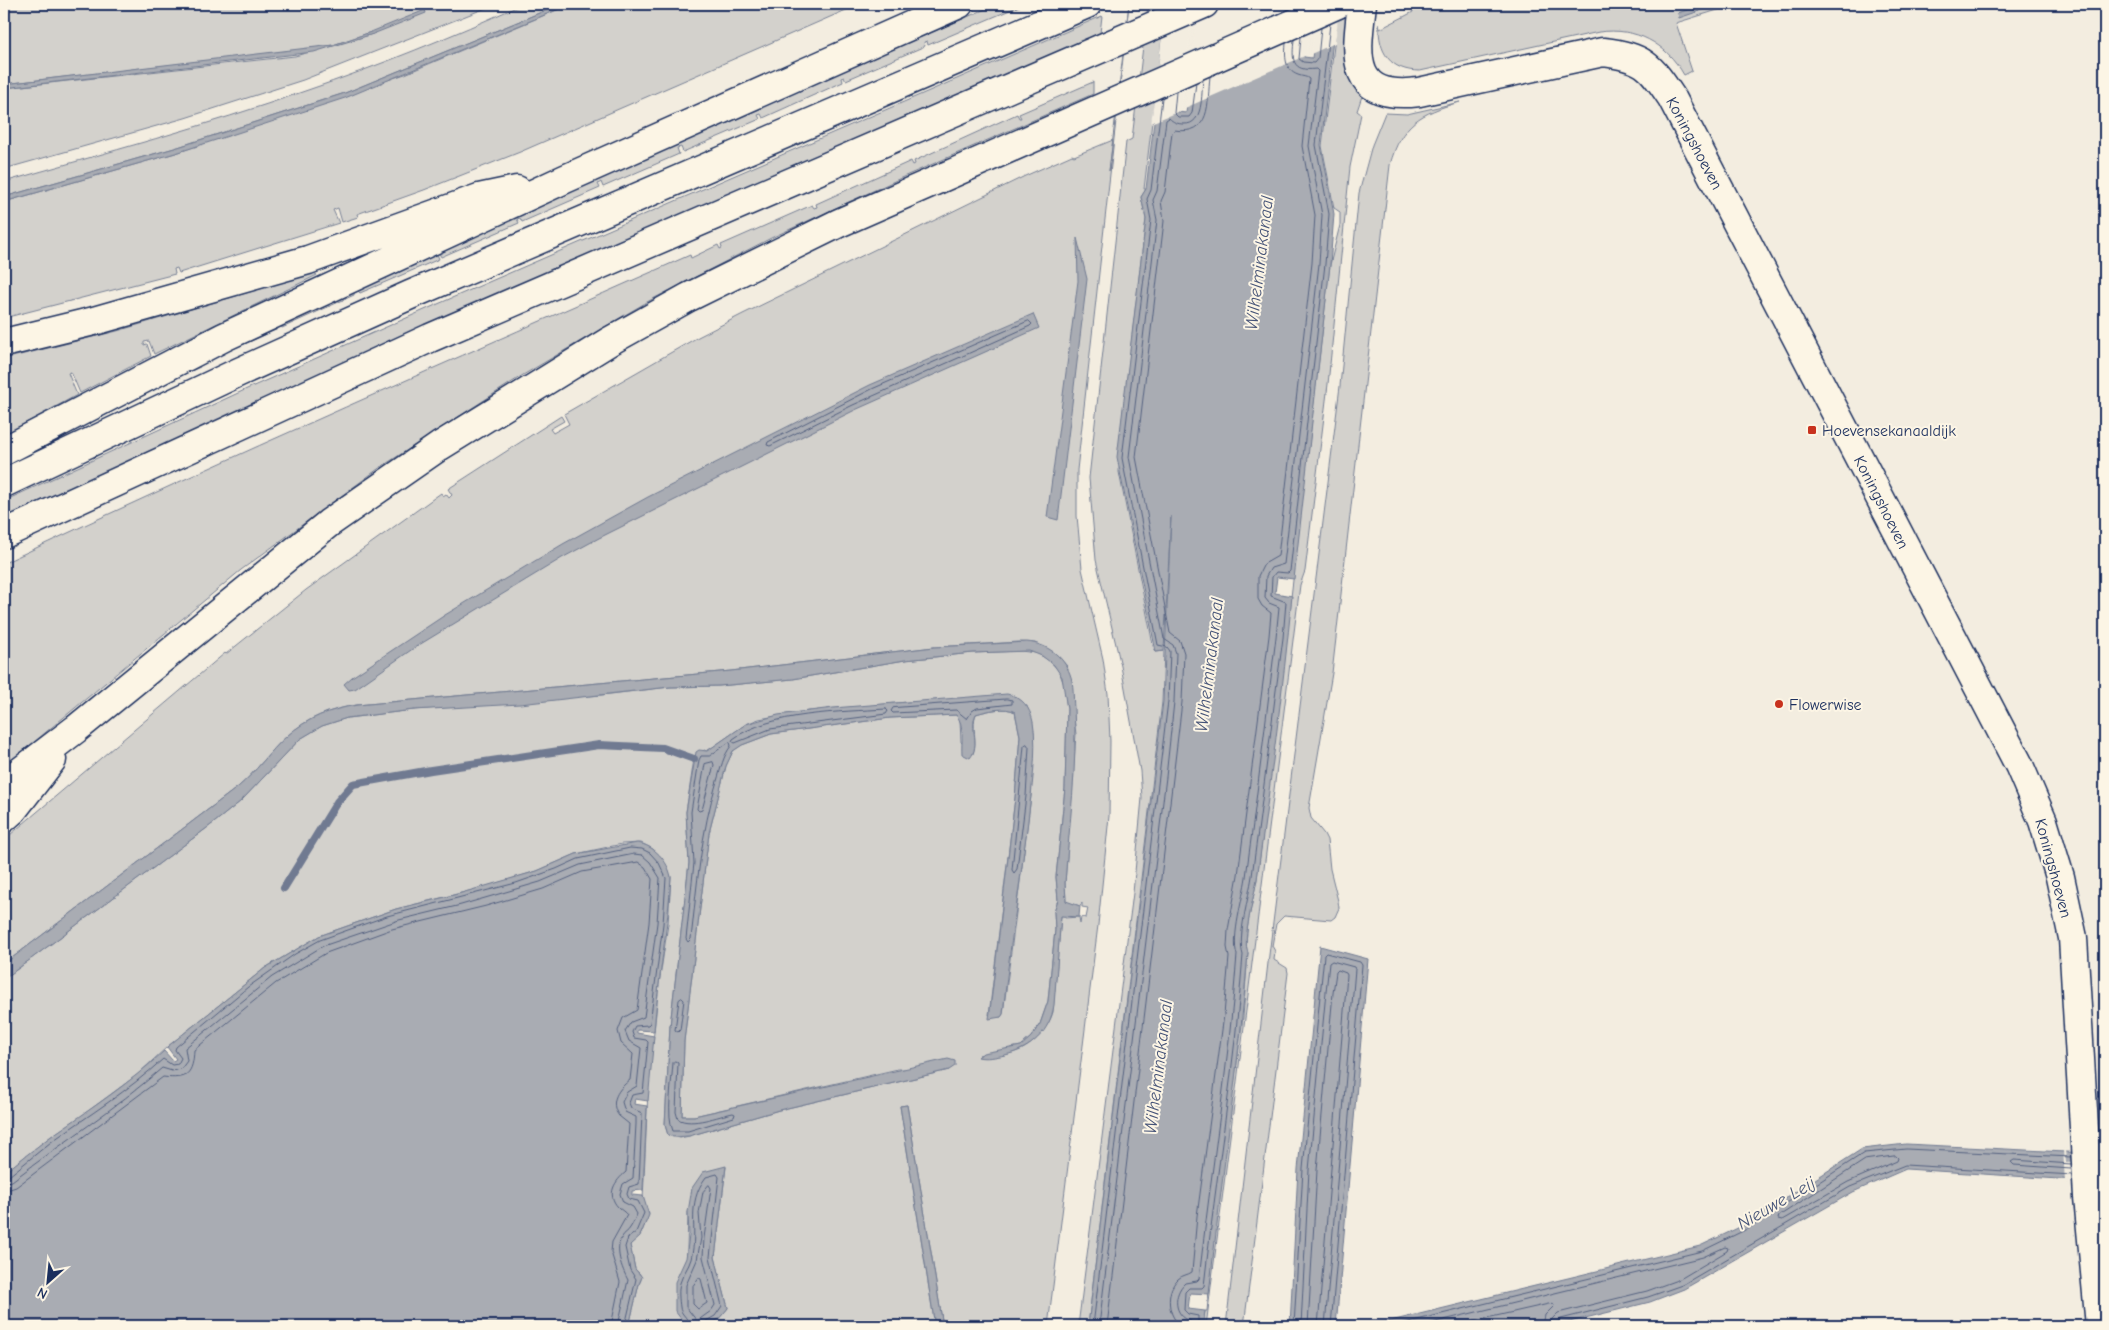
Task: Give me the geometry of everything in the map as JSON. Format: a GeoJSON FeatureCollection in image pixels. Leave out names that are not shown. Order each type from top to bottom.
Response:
{"type":"FeatureCollection","features":[{"type":"Feature","properties":{"kind":"main road"},"geometry":{"type":"LineString","coordinates":[[4,451],[224,337],[565,179],[959,4]]}},
{"type":"Feature","properties":{"kind":"main road"},"geometry":{"type":"LineString","coordinates":[[4,483],[239,372],[376,311],[1087,4]]}},
{"type":"Feature","properties":{"kind":"main road"},"geometry":{"type":"LineString","coordinates":[[4,534],[430,338],[1204,4]]}},
{"type":"Feature","properties":{"kind":"main road"},"geometry":{"type":"LineString","coordinates":[[4,784],[76,729],[329,523],[440,446],[602,346],[690,296],[839,223],[1338,4]]}},
{"type":"Feature","properties":{"kind":"main road","name":"Koningshoeven"},"geometry":{"type":"LineString","coordinates":[[1362,4],[1357,55],[1364,76],[1375,88],[1382,91],[1401,94],[1419,92],[1603,52],[1629,56],[1639,60],[1655,73],[1672,98],[2019,765],[2043,821],[2060,877],[2073,938],[2088,1197],[2100,1326]]}},
{"type":"Feature","properties":{"kind":"main road"},"geometry":{"type":"LineString","coordinates":[[4,343],[94,321],[308,260],[479,198],[565,179]]}},
{"type":"Feature","properties":{"kind":"main road"},"geometry":{"type":"LineString","coordinates":[[4,818],[13,810],[76,729]]}},
{"type":"Feature","properties":{"kind":"shaded area"},"geometry":{"type":"Polygon","coordinates":[[[4,4],[496,4],[303,80],[185,118],[4,169],[4,88],[295,56],[373,34],[371,32],[333,45],[307,49],[4,84],[4,4]]]}},
{"type":"Feature","properties":{"kind":"shaded area"},"geometry":{"type":"Polygon","coordinates":[[[523,4],[561,4],[345,93],[178,147],[4,197],[4,182],[155,139],[268,104],[388,61],[523,4]]]}},
{"type":"Feature","properties":{"kind":"shaded area"},"geometry":{"type":"Polygon","coordinates":[[[571,4],[851,4],[853,7],[520,152],[357,214],[358,217],[342,222],[338,208],[333,210],[339,223],[179,273],[177,268],[174,269],[175,274],[4,318],[4,202],[179,152],[405,74],[571,4]]]}},
{"type":"Feature","properties":{"kind":"shaded area"},"geometry":{"type":"Polygon","coordinates":[[[997,4],[1024,4],[928,45],[927,41],[924,42],[925,46],[846,80],[844,77],[842,78],[843,82],[763,118],[761,114],[758,115],[760,119],[683,152],[681,147],[677,148],[679,154],[603,187],[601,182],[598,184],[600,188],[522,222],[520,218],[517,219],[519,223],[441,257],[439,253],[437,254],[439,259],[360,293],[358,291],[354,295],[282,328],[280,325],[276,327],[278,329],[204,362],[200,367],[127,400],[141,388],[449,242],[997,4]]]}},
{"type":"Feature","properties":{"kind":"shaded area"},"geometry":{"type":"Polygon","coordinates":[[[1129,4],[1077,470],[1077,516],[1082,569],[1103,659],[1108,694],[1110,741],[1109,816],[1098,925],[1048,1326],[943,1326],[907,1105],[900,1106],[935,1326],[705,1326],[718,1320],[728,1308],[715,1257],[726,1167],[688,1212],[685,1324],[698,1326],[629,1326],[641,1280],[640,1274],[635,1269],[630,1245],[641,1234],[649,1214],[643,1200],[648,1090],[659,984],[668,924],[671,877],[663,860],[653,849],[641,843],[622,844],[576,854],[537,871],[481,888],[396,909],[319,936],[265,968],[167,1047],[137,1075],[50,1137],[4,1173],[4,979],[241,801],[300,739],[322,726],[347,718],[414,710],[602,695],[670,687],[719,686],[793,679],[905,660],[973,653],[1021,651],[1036,653],[1049,660],[1059,671],[1064,685],[1067,709],[1065,788],[1056,877],[1058,900],[1054,911],[1055,930],[1048,1001],[1040,1024],[1031,1037],[1021,1046],[979,1055],[1014,1053],[1036,1039],[1049,1022],[1053,1012],[1061,916],[1063,915],[1065,918],[1079,917],[1080,924],[1081,917],[1086,918],[1088,908],[1082,907],[1082,903],[1080,906],[1066,902],[1065,883],[1076,734],[1067,666],[1056,654],[1035,643],[1019,642],[934,647],[731,671],[357,705],[338,709],[311,719],[295,730],[280,742],[238,787],[4,964],[4,840],[225,653],[306,590],[441,493],[443,496],[446,494],[449,498],[452,495],[448,489],[561,416],[564,421],[550,429],[553,433],[569,424],[564,414],[698,337],[743,314],[1025,176],[1072,155],[1074,156],[1113,140],[1129,4]],[[908,702],[799,712],[759,719],[746,724],[707,751],[704,750],[694,759],[686,812],[689,863],[670,1026],[665,1125],[668,1135],[680,1138],[689,1136],[779,1110],[949,1070],[898,1069],[694,1116],[682,1116],[684,1041],[709,833],[726,766],[733,751],[742,745],[771,734],[890,718],[956,715],[960,720],[961,742],[973,754],[976,714],[1001,709],[1015,712],[1020,736],[1015,798],[989,1015],[1001,1017],[1003,1014],[1031,796],[1034,732],[1027,706],[908,702]]]}},
{"type":"Feature","properties":{"kind":"shaded area"},"geometry":{"type":"Polygon","coordinates":[[[1148,4],[1166,4],[1144,189],[1146,189],[1141,197],[1146,219],[1120,437],[1119,472],[1154,650],[1156,652],[1164,651],[1162,702],[1088,1326],[1078,1326],[1133,893],[1142,798],[1140,771],[1121,666],[1096,560],[1089,478],[1126,142],[1132,139],[1148,4]]]}},
{"type":"Feature","properties":{"kind":"shaded area"},"geometry":{"type":"Polygon","coordinates":[[[1339,4],[1351,4],[1345,63],[1350,78],[1363,93],[1357,111],[1361,114],[1350,167],[1328,384],[1305,571],[1300,585],[1206,1326],[1203,1326],[1205,1311],[1207,1311],[1216,1219],[1243,1017],[1248,953],[1247,928],[1257,879],[1330,265],[1340,225],[1340,212],[1334,208],[1322,146],[1339,4]]]}},
{"type":"Feature","properties":{"kind":"shaded area"},"geometry":{"type":"Polygon","coordinates":[[[1415,4],[1705,4],[1678,13],[1679,17],[1720,4],[1737,4],[1676,23],[1692,71],[1684,75],[1677,64],[1659,46],[1637,35],[1613,31],[1599,32],[1420,71],[1401,68],[1388,58],[1384,51],[1379,34],[1379,24],[1380,29],[1413,12],[1412,10],[1418,7],[1418,5],[1406,10],[1406,8],[1415,4]]]}},
{"type":"Feature","properties":{"kind":"shaded area"},"geometry":{"type":"Polygon","coordinates":[[[1102,16],[1100,33],[396,340],[4,519],[4,501],[249,388],[1102,16]]]}},
{"type":"Feature","properties":{"kind":"shaded area"},"geometry":{"type":"Polygon","coordinates":[[[1093,82],[1093,94],[903,177],[771,238],[647,302],[523,375],[378,469],[241,570],[4,767],[4,563],[174,484],[431,369],[690,255],[691,258],[718,245],[720,249],[722,248],[721,245],[812,205],[814,208],[817,207],[816,204],[911,161],[913,165],[915,164],[914,161],[1017,114],[1021,118],[1019,114],[1093,82]]]}},
{"type":"Feature","properties":{"kind":"shaded area"},"geometry":{"type":"Polygon","coordinates":[[[1460,102],[1434,111],[1414,122],[1400,139],[1390,165],[1332,673],[1309,808],[1311,818],[1327,840],[1330,869],[1339,908],[1335,917],[1331,920],[1284,916],[1276,924],[1272,946],[1275,951],[1274,960],[1287,968],[1288,973],[1244,1326],[1226,1326],[1268,963],[1340,386],[1359,193],[1372,145],[1385,113],[1407,114],[1460,102]]]}},
{"type":"Feature","properties":{"kind":"shaded area"},"geometry":{"type":"Polygon","coordinates":[[[314,273],[317,275],[154,354],[149,341],[144,342],[144,345],[147,344],[151,356],[80,393],[71,372],[68,373],[77,395],[4,435],[4,359],[117,331],[314,273]]]}},
{"type":"Feature","properties":{"kind":"water"},"geometry":{"type":"Polygon","coordinates":[[[561,4],[571,4],[345,98],[179,152],[4,202],[4,197],[178,147],[345,93],[561,4]]]}},
{"type":"Feature","properties":{"kind":"water","name":"Wilhelminakanaal"},"geometry":{"type":"Polygon","coordinates":[[[1168,4],[1191,4],[1178,112],[1186,113],[1200,4],[1310,4],[1304,57],[1312,58],[1319,4],[1337,4],[1321,145],[1334,214],[1330,265],[1294,579],[1277,577],[1275,593],[1292,596],[1267,808],[1257,879],[1247,928],[1248,953],[1240,1038],[1209,1294],[1190,1293],[1188,1309],[1205,1311],[1203,1326],[1088,1326],[1163,701],[1171,516],[1164,651],[1156,652],[1117,457],[1146,219],[1141,197],[1146,189],[1168,4]]]}},
{"type":"Feature","properties":{"kind":"water"},"geometry":{"type":"Polygon","coordinates":[[[1705,4],[1720,4],[1679,18],[1678,13],[1705,4]]]}},
{"type":"Feature","properties":{"kind":"water"},"geometry":{"type":"Polygon","coordinates":[[[425,10],[426,13],[373,34],[314,52],[4,88],[4,84],[333,45],[425,10]]]}},
{"type":"Feature","properties":{"kind":"water"},"geometry":{"type":"Polygon","coordinates":[[[1077,238],[1087,279],[1058,520],[1047,517],[1078,281],[1077,238]]]}},
{"type":"Feature","properties":{"kind":"water"},"geometry":{"type":"Polygon","coordinates":[[[1033,314],[1039,328],[855,410],[599,538],[562,558],[414,648],[355,689],[349,690],[344,684],[445,615],[563,544],[648,497],[870,385],[1033,314]]]}},
{"type":"Feature","properties":{"kind":"water"},"geometry":{"type":"Polygon","coordinates":[[[1027,642],[1041,645],[1058,656],[1067,667],[1072,682],[1075,752],[1065,883],[1066,901],[1080,906],[1079,917],[1061,916],[1054,1005],[1052,1015],[1044,1031],[1031,1044],[1005,1055],[991,1058],[978,1057],[983,1053],[1021,1046],[1031,1037],[1040,1024],[1048,1001],[1055,930],[1054,911],[1058,900],[1056,877],[1065,788],[1067,709],[1062,677],[1054,665],[1042,656],[1029,651],[973,653],[905,660],[793,679],[719,686],[670,687],[520,704],[414,710],[347,718],[322,726],[300,739],[241,801],[215,822],[4,979],[4,964],[238,787],[280,742],[295,730],[311,719],[338,709],[357,705],[731,671],[934,647],[1027,642]]]}},
{"type":"Feature","properties":{"kind":"water"},"geometry":{"type":"Polygon","coordinates":[[[1007,694],[1021,700],[1030,712],[1035,745],[1028,821],[1003,1014],[1001,1017],[989,1019],[1015,798],[1020,736],[1015,712],[1001,709],[976,714],[974,719],[975,748],[970,758],[962,754],[962,728],[956,715],[890,718],[771,734],[742,745],[733,751],[726,766],[709,833],[684,1041],[682,1116],[694,1116],[948,1059],[955,1061],[955,1066],[949,1070],[779,1110],[689,1136],[673,1137],[668,1135],[665,1125],[670,1026],[689,863],[686,812],[696,752],[699,750],[707,751],[746,724],[778,715],[833,708],[1007,694]]]}},
{"type":"Feature","properties":{"kind":"water"},"geometry":{"type":"Polygon","coordinates":[[[637,843],[649,847],[659,855],[667,865],[671,877],[654,1031],[637,1030],[637,1033],[654,1036],[648,1101],[635,1099],[634,1104],[647,1106],[643,1190],[632,1191],[632,1195],[643,1196],[649,1215],[640,1236],[630,1245],[635,1269],[642,1277],[629,1326],[4,1326],[4,1173],[50,1137],[123,1086],[164,1051],[173,1061],[176,1059],[167,1047],[265,968],[319,936],[396,909],[458,894],[537,871],[576,854],[637,843]]]}},
{"type":"Feature","properties":{"kind":"water"},"geometry":{"type":"Polygon","coordinates":[[[1320,946],[1368,959],[1336,1326],[1290,1326],[1298,1169],[1320,946]]]}},
{"type":"Feature","properties":{"kind":"water"},"geometry":{"type":"Polygon","coordinates":[[[907,1105],[943,1326],[935,1326],[900,1106],[907,1105]]]}},
{"type":"Feature","properties":{"kind":"water"},"geometry":{"type":"Polygon","coordinates":[[[1906,1144],[2105,1154],[2105,1182],[1906,1169],[1853,1192],[1684,1289],[1650,1302],[1553,1326],[1370,1326],[1700,1246],[1742,1226],[1862,1149],[1906,1144]]]}},
{"type":"Feature","properties":{"kind":"water"},"geometry":{"type":"Polygon","coordinates":[[[726,1166],[715,1257],[728,1308],[718,1319],[710,1324],[699,1326],[685,1324],[675,1311],[675,1282],[686,1258],[689,1236],[688,1212],[692,1188],[703,1172],[726,1166]]]}},
{"type":"Feature","properties":{"kind":"pier"},"geometry":{"type":"Polygon","coordinates":[[[1166,4],[1194,4],[1182,110],[1151,123],[1166,4]]]}},
{"type":"Feature","properties":{"kind":"pier"},"geometry":{"type":"Polygon","coordinates":[[[1198,4],[1313,4],[1307,55],[1185,108],[1198,4]]]}},
{"type":"Feature","properties":{"kind":"pier"},"geometry":{"type":"Polygon","coordinates":[[[1317,4],[1340,4],[1335,43],[1311,54],[1317,4]]]}},
{"type":"Feature","properties":{"kind":"pier"},"geometry":{"type":"Polygon","coordinates":[[[2063,1149],[2065,1149],[2066,1162],[2105,1160],[2105,1185],[2065,1182],[2063,1149]]]}},
{"type":"Feature","properties":{"kind":"waterway"},"geometry":{"type":"LineString","coordinates":[[284,888],[337,802],[353,784],[431,770],[599,745],[663,748],[694,759]]}},
{"type":"Feature","properties":{"kind":"place","name":"Hoevensekanaaldijk"},"geometry":{"type":"Point","coordinates":[1812,430]}},
{"type":"Feature","properties":{"kind":"place","name":"Flowerwise"},"geometry":{"type":"Point","coordinates":[1779,704]}},
{"type":"Feature","properties":{"kind":"water label","name":"Nieuwe Leij"},"geometry":{"type":"Point","coordinates":[1776,1203]}}]}
